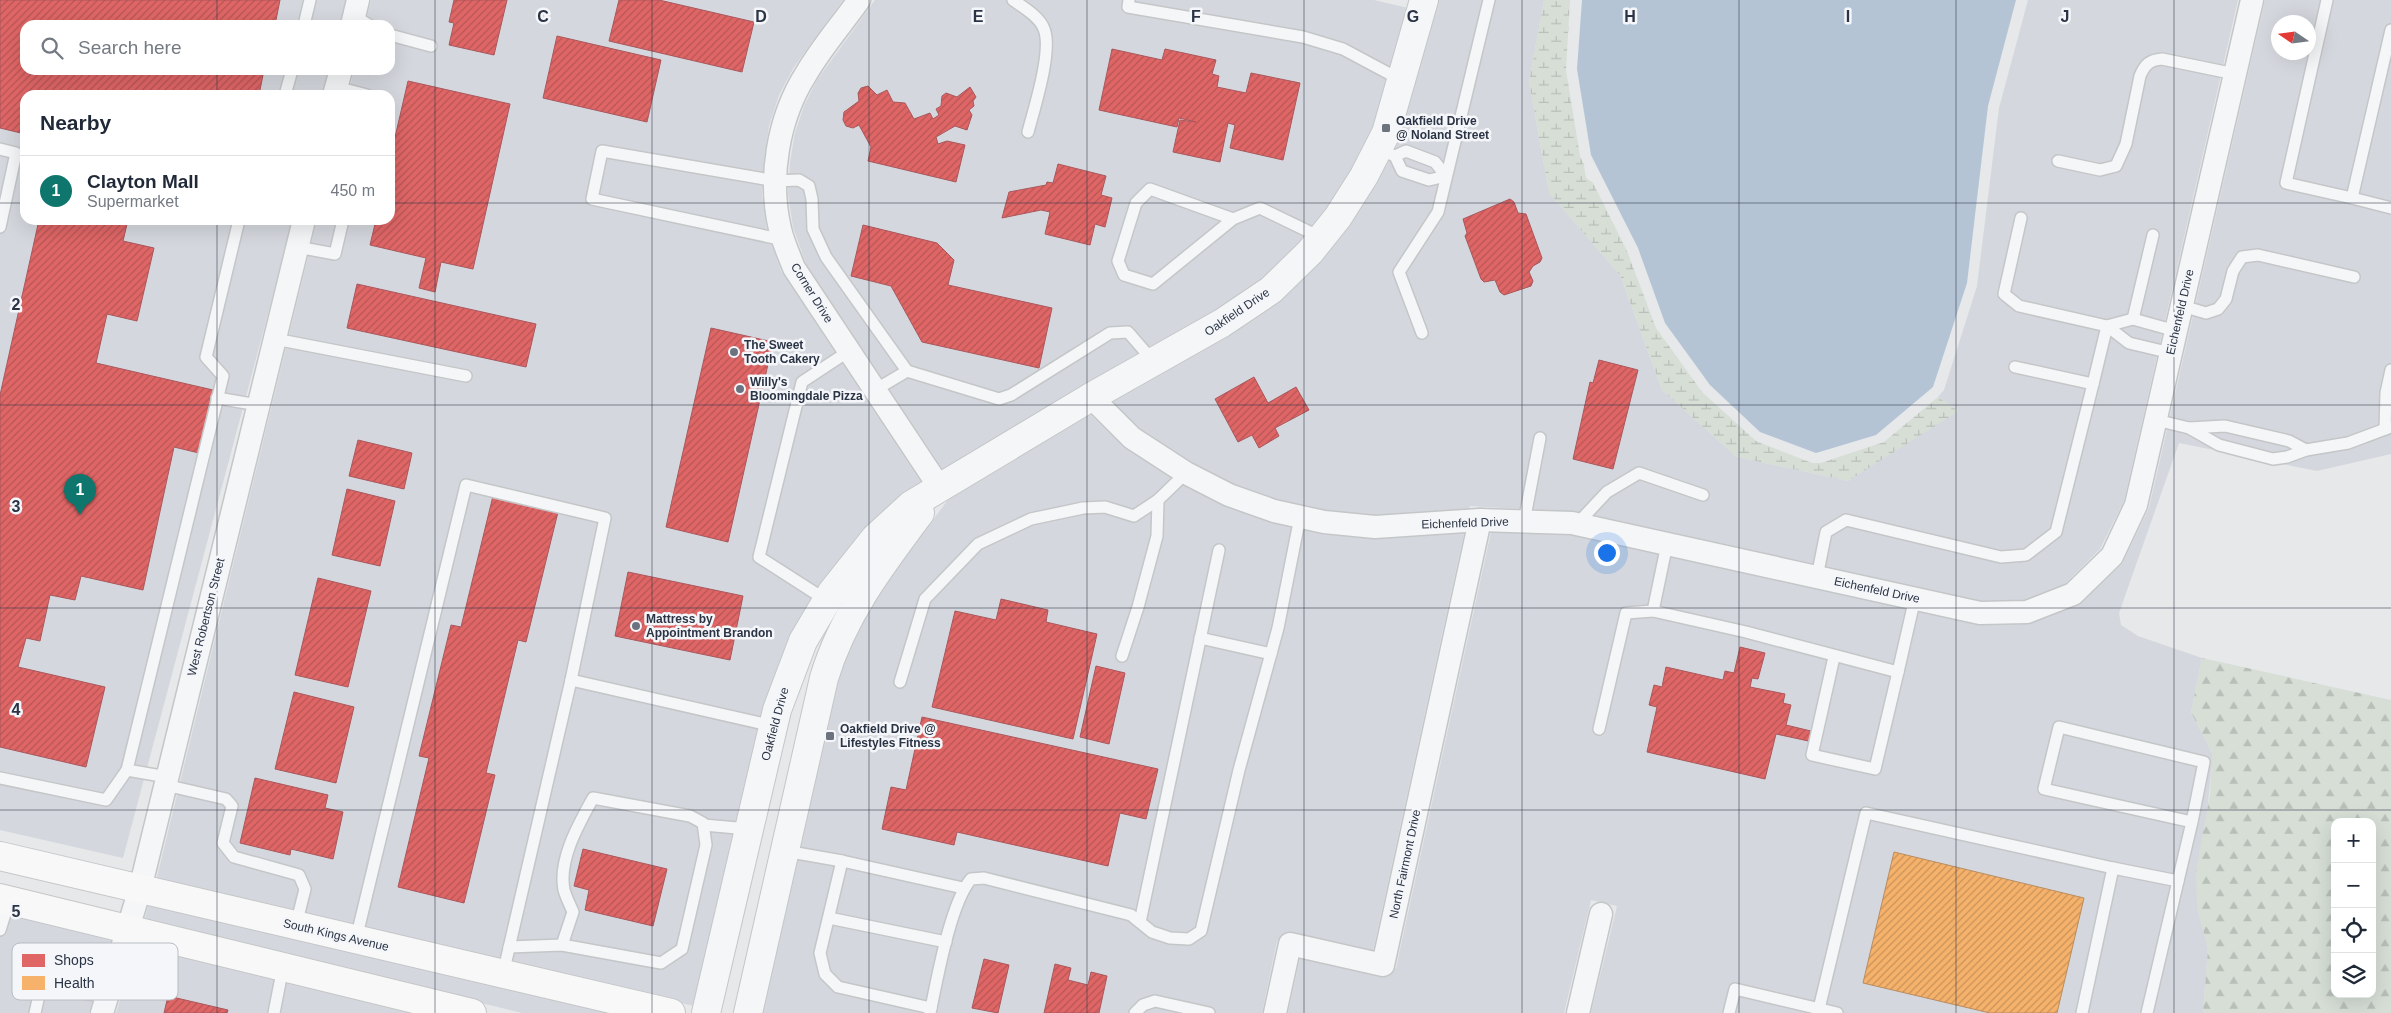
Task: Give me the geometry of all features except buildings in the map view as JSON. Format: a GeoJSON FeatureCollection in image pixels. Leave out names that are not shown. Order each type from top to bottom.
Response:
{"type":"FeatureCollection","features":[{"type":"Feature","properties":{"kind":"main road","name":"South Kings Avenue"},"geometry":{"type":"LineString","coordinates":[[0,856],[671,1013]]}},
{"type":"Feature","properties":{"kind":"main road"},"geometry":{"type":"LineString","coordinates":[[4,899],[282,967],[407,1001],[472,1013]]}},
{"type":"Feature","properties":{"kind":"street","name":"Corner Drive"},"geometry":{"type":"LineString","coordinates":[[859,0],[806,74],[791,101],[782,130],[776,181],[775,194],[780,229],[794,268],[940,488]]}},
{"type":"Feature","properties":{"kind":"street","name":"Oakfield Drive"},"geometry":{"type":"LineString","coordinates":[[706,1013],[773,726],[794,662],[826,600],[862,553],[889,524],[911,505],[1091,398],[1222,324],[1271,290],[1322,238],[1364,176],[1386,153],[1386,133],[1424,0]]}},
{"type":"Feature","properties":{"kind":"street","name":"Eichenfeld Drive"},"geometry":{"type":"LineString","coordinates":[[1091,398],[1132,438],[1186,473],[1229,495],[1274,511],[1300,517],[1324,522],[1375,527],[1480,520],[1577,524],[1980,613],[2027,612],[2073,594],[2112,556],[2136,504],[2252,0]]}},
{"type":"Feature","properties":{"kind":"street","name":"West Robertson Street"},"geometry":{"type":"LineString","coordinates":[[124,943],[140,889],[303,225]]}},
{"type":"Feature","properties":{"kind":"street","name":"Oakfield Drive"},"geometry":{"type":"LineString","coordinates":[[748,1013],[824,678],[837,639],[870,580],[940,488]]}},
{"type":"Feature","properties":{"kind":"street","name":"North Fairmont Drive"},"geometry":{"type":"LineString","coordinates":[[1275,1013],[1290,944],[1383,965],[1480,520]]}},
{"type":"Feature","properties":{"kind":"street"},"geometry":{"type":"LineString","coordinates":[[1578,1013],[1601,914]]}},
{"type":"Feature","properties":{"kind":"lane"},"geometry":{"type":"LineString","coordinates":[[305,20],[310,0]]}},
{"type":"Feature","properties":{"kind":"lane"},"geometry":{"type":"LineString","coordinates":[[1013,0],[1027,10],[1044,28],[1048,48],[1028,132]]}},
{"type":"Feature","properties":{"kind":"lane"},"geometry":{"type":"LineString","coordinates":[[1129,0],[1128,7],[1303,38],[1327,44],[1342,49],[1402,80]]}},
{"type":"Feature","properties":{"kind":"lane"},"geometry":{"type":"LineString","coordinates":[[1422,333],[1399,272],[1438,212],[1489,0]]}},
{"type":"Feature","properties":{"kind":"lane"},"geometry":{"type":"LineString","coordinates":[[2327,0],[2286,183],[2391,208]]}},
{"type":"Feature","properties":{"kind":"lane"},"geometry":{"type":"LineString","coordinates":[[2352,198],[2391,30]]}},
{"type":"Feature","properties":{"kind":"lane"},"geometry":{"type":"LineString","coordinates":[[395,36],[431,46]]}},
{"type":"Feature","properties":{"kind":"lane"},"geometry":{"type":"LineString","coordinates":[[2058,161],[2100,170],[2116,166],[2126,144],[2140,76],[2145,66],[2152,60],[2162,60],[2235,74]]}},
{"type":"Feature","properties":{"kind":"lane"},"geometry":{"type":"LineString","coordinates":[[286,90],[291,75]]}},
{"type":"Feature","properties":{"kind":"lane"},"geometry":{"type":"LineString","coordinates":[[337,84],[353,90]]}},
{"type":"Feature","properties":{"kind":"lane"},"geometry":{"type":"LineString","coordinates":[[0,149],[16,153],[0,227]]}},
{"type":"Feature","properties":{"kind":"lane"},"geometry":{"type":"LineString","coordinates":[[784,240],[592,199],[602,151],[776,181],[799,180],[809,186],[812,199],[813,229],[826,257],[908,371],[999,399],[1011,395],[1110,333],[1128,332],[1154,362]]}},
{"type":"Feature","properties":{"kind":"lane"},"geometry":{"type":"LineString","coordinates":[[1386,153],[1406,151],[1435,162],[1446,176]]}},
{"type":"Feature","properties":{"kind":"lane"},"geometry":{"type":"LineString","coordinates":[[1386,153],[1402,171],[1429,180],[1446,176]]}},
{"type":"Feature","properties":{"kind":"lane"},"geometry":{"type":"LineString","coordinates":[[1233,219],[1164,192],[1150,189],[1136,203],[1118,261],[1124,275],[1153,284],[1233,219],[1260,208],[1322,238]]}},
{"type":"Feature","properties":{"kind":"lane"},"geometry":{"type":"LineString","coordinates":[[2021,218],[2004,294],[2019,306],[2107,326],[2129,343],[2171,353]]}},
{"type":"Feature","properties":{"kind":"lane"},"geometry":{"type":"LineString","coordinates":[[0,778],[106,800],[127,770],[223,376],[206,357],[239,225]]}},
{"type":"Feature","properties":{"kind":"lane"},"geometry":{"type":"LineString","coordinates":[[297,246],[335,254],[342,225]]}},
{"type":"Feature","properties":{"kind":"lane"},"geometry":{"type":"LineString","coordinates":[[2133,319],[2153,235]]}},
{"type":"Feature","properties":{"kind":"lane"},"geometry":{"type":"LineString","coordinates":[[2182,306],[2206,313],[2218,308],[2226,299],[2233,271],[2242,257],[2258,255],[2354,277]]}},
{"type":"Feature","properties":{"kind":"lane"},"geometry":{"type":"LineString","coordinates":[[2107,326],[2133,319],[2176,331]]}},
{"type":"Feature","properties":{"kind":"lane"},"geometry":{"type":"LineString","coordinates":[[1817,577],[1826,532],[1846,520],[2001,558],[2026,555],[2056,532],[2107,326]]}},
{"type":"Feature","properties":{"kind":"lane"},"geometry":{"type":"LineString","coordinates":[[275,338],[466,376]]}},
{"type":"Feature","properties":{"kind":"lane"},"geometry":{"type":"LineString","coordinates":[[826,600],[759,557],[802,382],[849,351]]}},
{"type":"Feature","properties":{"kind":"lane"},"geometry":{"type":"LineString","coordinates":[[2015,367],[2093,384]]}},
{"type":"Feature","properties":{"kind":"lane"},"geometry":{"type":"LineString","coordinates":[[2156,420],[2189,428],[2220,445],[2273,459],[2287,457],[2306,450],[2348,443],[2388,428],[2386,393],[2391,370]]}},
{"type":"Feature","properties":{"kind":"lane"},"geometry":{"type":"LineString","coordinates":[[875,390],[908,371]]}},
{"type":"Feature","properties":{"kind":"lane"},"geometry":{"type":"LineString","coordinates":[[218,398],[258,405]]}},
{"type":"Feature","properties":{"kind":"lane"},"geometry":{"type":"LineString","coordinates":[[2189,428],[2225,426],[2289,441],[2306,450]]}},
{"type":"Feature","properties":{"kind":"lane"},"geometry":{"type":"LineString","coordinates":[[1524,522],[1540,438]]}},
{"type":"Feature","properties":{"kind":"lane"},"geometry":{"type":"LineString","coordinates":[[900,682],[925,599],[978,544],[1032,519],[1083,508],[1105,507],[1134,516],[1158,500],[1186,473]]}},
{"type":"Feature","properties":{"kind":"lane"},"geometry":{"type":"LineString","coordinates":[[1577,524],[1607,492],[1639,473],[1703,495]]}},
{"type":"Feature","properties":{"kind":"lane"},"geometry":{"type":"LineString","coordinates":[[356,939],[466,485],[605,518],[571,680],[503,974]]}},
{"type":"Feature","properties":{"kind":"lane"},"geometry":{"type":"LineString","coordinates":[[1122,656],[1138,607],[1157,536],[1158,500]]}},
{"type":"Feature","properties":{"kind":"lane"},"geometry":{"type":"LineString","coordinates":[[842,862],[820,953],[825,974],[838,986],[931,1011],[946,942],[963,888],[971,879],[984,878],[1131,915],[1152,932],[1170,938],[1189,939],[1201,931],[1239,770],[1271,654],[1300,517]]}},
{"type":"Feature","properties":{"kind":"lane"},"geometry":{"type":"LineString","coordinates":[[1653,611],[1667,544]]}},
{"type":"Feature","properties":{"kind":"lane"},"geometry":{"type":"LineString","coordinates":[[1140,922],[1219,550]]}},
{"type":"Feature","properties":{"kind":"lane"},"geometry":{"type":"LineString","coordinates":[[1834,657],[1812,755],[1875,769],[1915,598]]}},
{"type":"Feature","properties":{"kind":"lane"},"geometry":{"type":"LineString","coordinates":[[1599,729],[1626,613],[1653,611],[1746,632],[1834,657],[1898,672]]}},
{"type":"Feature","properties":{"kind":"lane"},"geometry":{"type":"LineString","coordinates":[[1200,638],[1271,654]]}},
{"type":"Feature","properties":{"kind":"lane"},"geometry":{"type":"LineString","coordinates":[[571,680],[773,726]]}},
{"type":"Feature","properties":{"kind":"lane"},"geometry":{"type":"LineString","coordinates":[[2148,1013],[2192,822],[2204,762],[2059,727],[2044,789],[2192,822]]}},
{"type":"Feature","properties":{"kind":"lane"},"geometry":{"type":"LineString","coordinates":[[127,770],[226,798],[232,806],[223,843],[234,857],[299,875],[305,889],[296,925]]}},
{"type":"Feature","properties":{"kind":"lane"},"geometry":{"type":"LineString","coordinates":[[509,947],[562,945],[661,962],[682,949],[706,845],[703,823],[690,816],[593,798],[564,863],[564,890],[573,912],[562,945]]}},
{"type":"Feature","properties":{"kind":"lane"},"geometry":{"type":"LineString","coordinates":[[1819,1011],[1866,813],[2178,881]]}},
{"type":"Feature","properties":{"kind":"lane"},"geometry":{"type":"LineString","coordinates":[[704,826],[748,829]]}},
{"type":"Feature","properties":{"kind":"lane"},"geometry":{"type":"LineString","coordinates":[[785,851],[963,888]]}},
{"type":"Feature","properties":{"kind":"lane"},"geometry":{"type":"LineString","coordinates":[[2082,1013],[2113,868]]}},
{"type":"Feature","properties":{"kind":"lane"},"geometry":{"type":"LineString","coordinates":[[0,930],[4,899]]}},
{"type":"Feature","properties":{"kind":"lane"},"geometry":{"type":"LineString","coordinates":[[829,918],[946,942]]}},
{"type":"Feature","properties":{"kind":"lane"},"geometry":{"type":"LineString","coordinates":[[274,1013],[282,967]]}},
{"type":"Feature","properties":{"kind":"lane"},"geometry":{"type":"LineString","coordinates":[[1729,1013],[1735,989],[1819,1011],[1837,1013]]}},
{"type":"Feature","properties":{"kind":"lane"},"geometry":{"type":"LineString","coordinates":[[34,1013],[37,1000]]}},
{"type":"Feature","properties":{"kind":"lane"},"geometry":{"type":"LineString","coordinates":[[88,1000],[105,1005]]}},
{"type":"Feature","properties":{"kind":"lane"},"geometry":{"type":"LineString","coordinates":[[1135,1013],[1143,1005],[1155,1001],[1209,1013]]}},
{"type":"Feature","properties":{"kind":"shaded area"},"geometry":{"type":"Polygon","coordinates":[[[0,0],[351,0],[345,20],[20,20],[20,75],[331,75],[327,90],[20,90],[20,225],[292,225],[123,858],[0,830],[0,0]]]}},
{"type":"Feature","properties":{"kind":"shaded area"},"geometry":{"type":"Polygon","coordinates":[[[371,0],[843,0],[794,67],[779,95],[769,126],[764,160],[762,195],[767,231],[781,271],[922,484],[879,515],[835,566],[805,611],[782,657],[768,696],[755,746],[694,1006],[156,881],[316,225],[395,225],[395,90],[349,90],[353,75],[395,75],[395,20],[366,20],[371,0]]]}},
{"type":"Feature","properties":{"kind":"shaded area"},"geometry":{"type":"Polygon","coordinates":[[[875,0],[1374,0],[1408,8],[1373,129],[1352,170],[1327,211],[1300,244],[1262,281],[1215,314],[1093,382],[1091,381],[944,471],[806,264],[793,227],[788,194],[790,162],[795,133],[804,106],[817,80],[875,0]]]}},
{"type":"Feature","properties":{"kind":"shaded area"},"geometry":{"type":"Polygon","coordinates":[[[1437,0],[1544,0],[1529,82],[1549,193],[1620,275],[1662,390],[1737,457],[1848,481],[1958,410],[1938,397],[1944,390],[1977,286],[1999,108],[2028,0],[2238,0],[2124,501],[2100,549],[2065,584],[2023,601],[1981,601],[1574,512],[1470,506],[1469,509],[1375,515],[1325,511],[1278,500],[1234,484],[1193,463],[1140,429],[1111,400],[1230,334],[1398,139],[1437,0]]]}},
{"type":"Feature","properties":{"kind":"shaded area"},"geometry":{"type":"Polygon","coordinates":[[[2265,0],[2391,0],[2391,454],[2317,471],[2179,443],[2119,613],[2121,625],[2138,636],[2202,658],[2191,712],[2212,753],[2197,907],[2208,948],[2203,1013],[1591,1013],[1617,906],[1591,900],[1564,1013],[1288,1013],[1300,958],[1380,977],[1396,968],[1491,532],[1571,535],[1981,625],[2028,624],[2079,605],[2122,564],[2149,508],[2265,0]]]}},
{"type":"Feature","properties":{"kind":"shaded area"},"geometry":{"type":"Polygon","coordinates":[[[1089,413],[1125,448],[1179,482],[1223,505],[1270,522],[1321,534],[1375,539],[1464,533],[1373,951],[1293,933],[1277,941],[1262,1013],[761,1013],[837,681],[845,656],[866,610],[950,497],[1089,413]]]}},
{"type":"Feature","properties":{"kind":"shaded area"},"geometry":{"type":"Polygon","coordinates":[[[149,903],[620,1013],[522,1013],[144,921],[149,903]]]}},
{"type":"Feature","properties":{"kind":"shaded area"},"geometry":{"type":"Polygon","coordinates":[[[0,911],[112,938],[110,943],[12,943],[12,1000],[93,1000],[89,1013],[0,1013],[0,911]]]}},
{"type":"Feature","properties":{"kind":"shaded area"},"geometry":{"type":"Polygon","coordinates":[[[178,954],[423,1013],[116,1013],[120,1000],[178,1000],[178,954]]]}},
{"type":"Feature","properties":{"kind":"green space"},"geometry":{"type":"Polygon","coordinates":[[[1544,0],[1570,0],[1566,70],[1580,156],[1586,178],[1593,183],[1627,251],[1656,328],[1702,392],[1756,441],[1812,463],[1821,463],[1884,442],[1938,397],[1959,411],[1848,481],[1737,457],[1662,390],[1620,275],[1549,193],[1529,82],[1544,0]]]}},
{"type":"Feature","properties":{"kind":"green space"},"geometry":{"type":"Polygon","coordinates":[[[2202,658],[2391,700],[2391,1013],[2203,1013],[2208,948],[2197,907],[2196,870],[2210,794],[2212,753],[2191,712],[2202,658]]]}},
{"type":"Feature","properties":{"kind":"water"},"geometry":{"type":"Polygon","coordinates":[[[1582,0],[2016,0],[1988,106],[1967,283],[1933,387],[1876,435],[1816,453],[1760,432],[1710,385],[1665,323],[1638,248],[1591,155],[1577,69],[1582,0]]]}},
{"type":"Feature","properties":{"kind":"place","name":"Oakfield Drive @ Noland Street"},"geometry":{"type":"Point","coordinates":[1386,128]}},
{"type":"Feature","properties":{"kind":"place","name":"The Sweet Tooth Cakery"},"geometry":{"type":"Point","coordinates":[734,352]}},
{"type":"Feature","properties":{"kind":"place","name":"Willy's Bloomingdale Pizza"},"geometry":{"type":"Point","coordinates":[740,389]}},
{"type":"Feature","properties":{"kind":"place","name":"Clayton Mall"},"geometry":{"type":"Point","coordinates":[80,515]}},
{"type":"Feature","properties":{"kind":"place","name":"Mattress by Appointment Brandon"},"geometry":{"type":"Point","coordinates":[636,626]}},
{"type":"Feature","properties":{"kind":"place","name":"Oakfield Drive @ Lifestyles Fitness"},"geometry":{"type":"Point","coordinates":[830,736]}}]}
